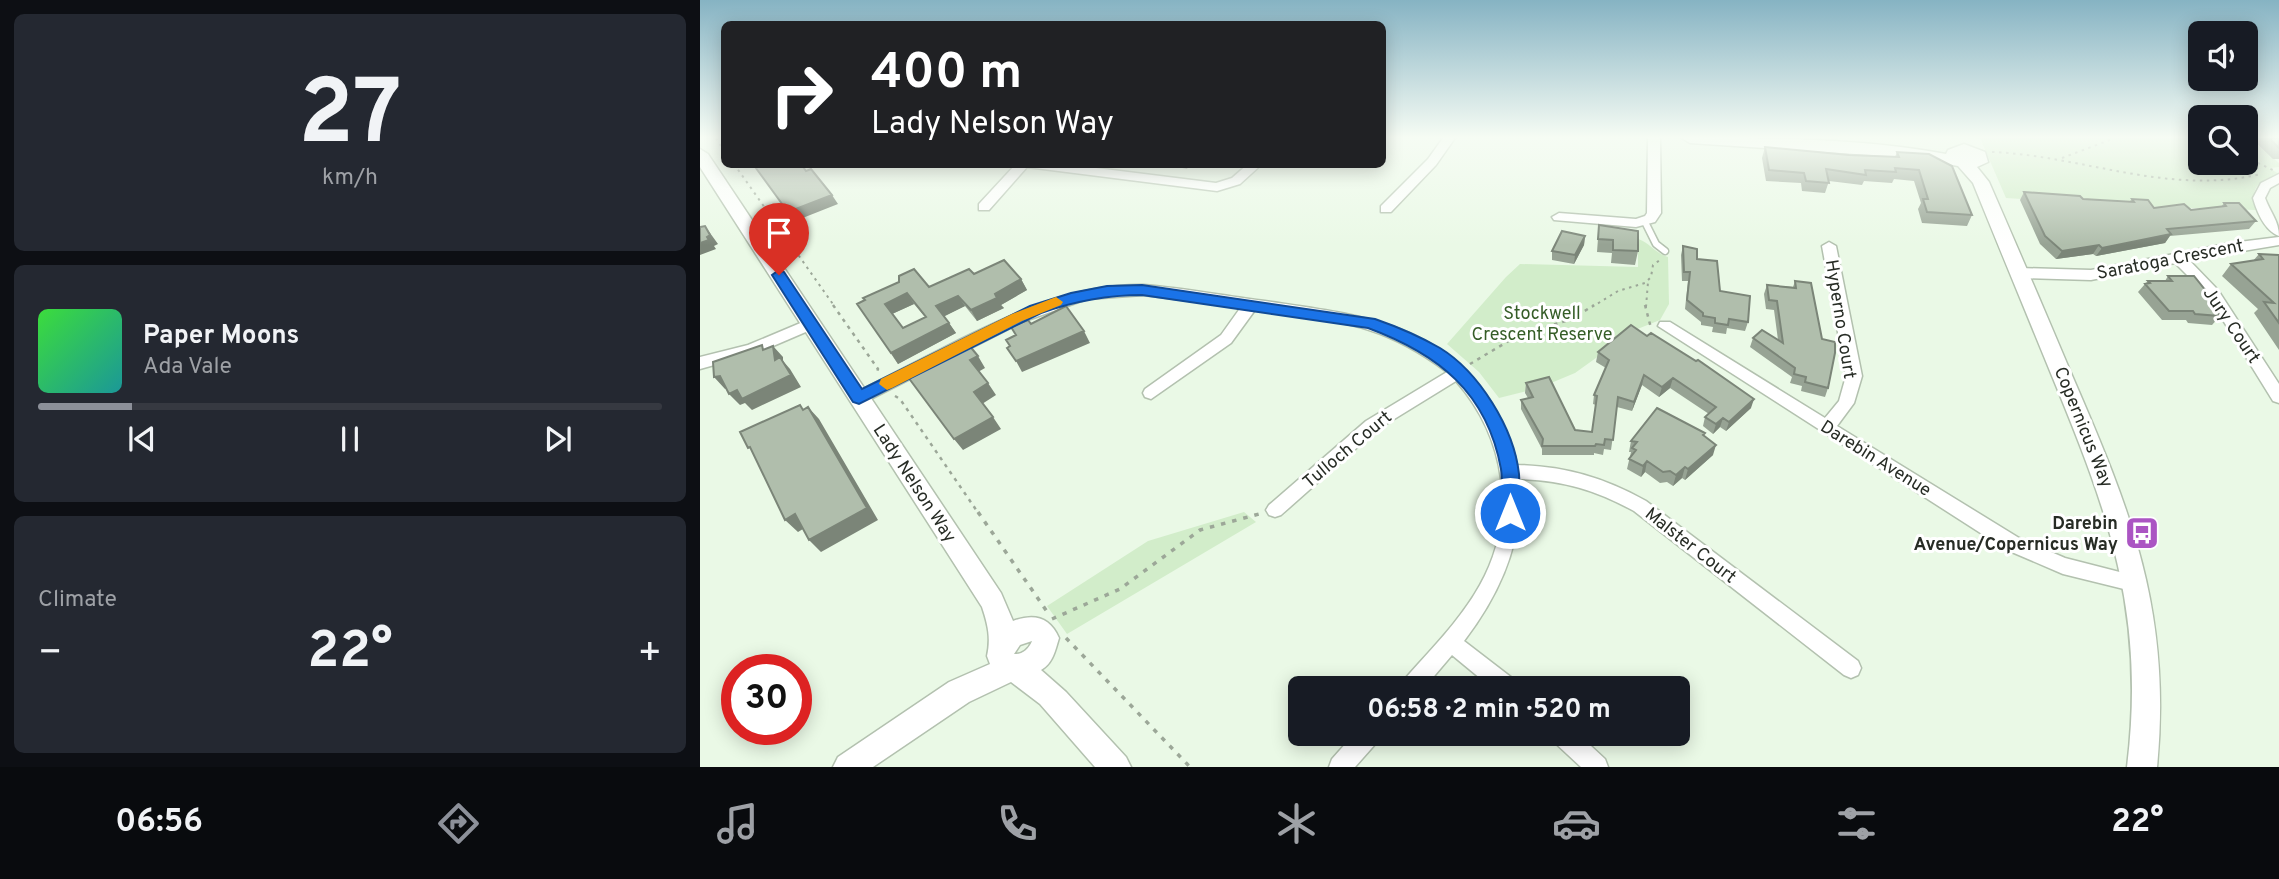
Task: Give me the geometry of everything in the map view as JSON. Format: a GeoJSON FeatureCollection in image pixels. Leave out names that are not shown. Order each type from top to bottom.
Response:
{"type":"FeatureCollection","features":[{"type":"Feature","properties":{"kind":"street","name":"Lady Nelson Way"},"geometry":{"type":"LineString","coordinates":[[713,174],[992,601],[1002,626],[1007,658]]}},
{"type":"Feature","properties":{"kind":"street"},"geometry":{"type":"LineString","coordinates":[[984,207],[1014,174]]}},
{"type":"Feature","properties":{"kind":"street"},"geometry":{"type":"LineString","coordinates":[[1114,174],[1217,187],[1236,181],[1244,174]]}},
{"type":"Feature","properties":{"kind":"street"},"geometry":{"type":"LineString","coordinates":[[1386,209],[1420,174]]}},
{"type":"Feature","properties":{"kind":"street"},"geometry":{"type":"LineString","coordinates":[[1559,217],[1644,222],[1654,212],[1654,174]]}},
{"type":"Feature","properties":{"kind":"street","name":"Copernicus Way"},"geometry":{"type":"LineString","coordinates":[[1975,174],[2104,475],[2124,532],[2144,625],[2147,713],[2142,767]]}},
{"type":"Feature","properties":{"kind":"street"},"geometry":{"type":"LineString","coordinates":[[2277,174],[2265,186],[2259,198],[2265,215],[2279,232]]}},
{"type":"Feature","properties":{"kind":"street","name":"Saratoga Crescent"},"geometry":{"type":"LineString","coordinates":[[2019,273],[2091,275],[2279,240]]}},
{"type":"Feature","properties":{"kind":"street","name":"Hyperno Court"},"geometry":{"type":"LineString","coordinates":[[1827,427],[1846,403],[1854,376],[1828,245]]}},
{"type":"Feature","properties":{"kind":"street","name":"Jury Court"},"geometry":{"type":"LineString","coordinates":[[2179,258],[2213,293],[2279,397]]}},
{"type":"Feature","properties":{"kind":"street"},"geometry":{"type":"LineString","coordinates":[[859,398],[1017,318],[1071,298],[1107,290],[1134,290],[1251,304],[1370,323],[1421,344],[1458,372],[1491,415],[1502,439],[1510,472],[1510,513],[1503,555],[1487,590],[1450,642],[1420,676]]}},
{"type":"Feature","properties":{"kind":"street"},"geometry":{"type":"LineString","coordinates":[[1151,393],[1227,338],[1251,304]]}},
{"type":"Feature","properties":{"kind":"street"},"geometry":{"type":"LineString","coordinates":[[700,363],[752,349],[810,324]]}},
{"type":"Feature","properties":{"kind":"street","name":"Darebin Avenue"},"geometry":{"type":"LineString","coordinates":[[1665,325],[2013,544],[2063,566],[2136,584]]}},
{"type":"Feature","properties":{"kind":"street","name":"Tulloch Court"},"geometry":{"type":"LineString","coordinates":[[1275,510],[1372,425],[1458,372]]}},
{"type":"Feature","properties":{"kind":"street","name":"Malster Court"},"geometry":{"type":"LineString","coordinates":[[1510,472],[1557,472],[1615,491],[1640,506],[1851,668]]}},
{"type":"Feature","properties":{"kind":"street","name":"Lady Nelson Way"},"geometry":{"type":"LineString","coordinates":[[992,601],[1050,630]]}},
{"type":"Feature","properties":{"kind":"street"},"geometry":{"type":"LineString","coordinates":[[848,767],[1007,658],[1035,662],[1050,630]]}},
{"type":"Feature","properties":{"kind":"street"},"geometry":{"type":"LineString","coordinates":[[1050,630],[1048,665],[1058,700]]}},
{"type":"Feature","properties":{"kind":"street"},"geometry":{"type":"LineString","coordinates":[[1450,642],[1494,676]]}},
{"type":"Feature","properties":{"kind":"street"},"geometry":{"type":"LineString","coordinates":[[1007,658],[1058,700],[1079,728],[1116,767]]}},
{"type":"Feature","properties":{"kind":"street"},"geometry":{"type":"LineString","coordinates":[[1340,767],[1359,746]]}},
{"type":"Feature","properties":{"kind":"street"},"geometry":{"type":"LineString","coordinates":[[1575,746],[1597,767]]}},
{"type":"Feature","properties":{"kind":"lane"},"geometry":{"type":"LineString","coordinates":[[1644,222],[1656,244],[1665,251]]}},
{"type":"Feature","properties":{"kind":"path"},"geometry":{"type":"LineString","coordinates":[[741,174],[878,369],[876,378],[881,386],[900,399],[1050,630],[1190,767]]}},
{"type":"Feature","properties":{"kind":"path"},"geometry":{"type":"LineString","coordinates":[[2121,174],[2182,183],[2234,181],[2277,174]]}},
{"type":"Feature","properties":{"kind":"path"},"geometry":{"type":"LineString","coordinates":[[1665,251],[1666,258],[1655,263],[1648,282],[1645,303],[1646,314],[1654,331],[1665,325]]}},
{"type":"Feature","properties":{"kind":"path"},"geometry":{"type":"LineString","coordinates":[[1458,372],[1517,336],[1572,319],[1618,291],[1648,282]]}},
{"type":"Feature","properties":{"kind":"path"},"geometry":{"type":"LineString","coordinates":[[1050,630],[1119,589],[1200,530],[1275,510]]}},
{"type":"Feature","properties":{"kind":"green space"},"geometry":{"type":"Polygon","coordinates":[[[1996,174],[2279,174],[2257,186],[2254,196],[2256,210],[2006,198],[1996,174]]]}},
{"type":"Feature","properties":{"kind":"green space","name":"Stockwell Crescent Reserve"},"geometry":{"type":"Polygon","coordinates":[[[1638,239],[1668,257],[1669,304],[1660,320],[1635,330],[1575,373],[1539,388],[1499,398],[1479,372],[1447,344],[1520,264],[1638,267],[1638,239]]]}},
{"type":"Feature","properties":{"kind":"green space"},"geometry":{"type":"Polygon","coordinates":[[[1244,512],[1256,522],[1067,634],[1047,606],[1148,541],[1244,512]]]}},
{"type":"Feature","properties":{"kind":"building"},"geometry":{"type":"Polygon","coordinates":[[[760,174],[815,174],[832,195],[788,212],[760,174]]]}},
{"type":"Feature","properties":{"kind":"building"},"geometry":{"type":"Polygon","coordinates":[[[1804,174],[1827,174],[1829,183],[1806,181],[1804,174]]]}},
{"type":"Feature","properties":{"kind":"building"},"geometry":{"type":"Polygon","coordinates":[[[1920,174],[1955,174],[1972,215],[1927,212],[1923,199],[1928,199],[1920,174]]]}},
{"type":"Feature","properties":{"kind":"building"},"geometry":{"type":"Polygon","coordinates":[[[2024,192],[2080,196],[2083,199],[2134,202],[2132,199],[2148,200],[2154,208],[2184,204],[2191,210],[2226,206],[2224,203],[2239,203],[2256,221],[2167,229],[2171,234],[2102,248],[2099,245],[2062,251],[2045,236],[2024,192]]]}},
{"type":"Feature","properties":{"kind":"building"},"geometry":{"type":"Polygon","coordinates":[[[1599,225],[1638,231],[1638,251],[1613,250],[1613,240],[1598,239],[1599,225]]]}},
{"type":"Feature","properties":{"kind":"building"},"geometry":{"type":"Polygon","coordinates":[[[705,226],[710,235],[707,237],[709,240],[700,243],[700,227],[705,226]]]}},
{"type":"Feature","properties":{"kind":"building"},"geometry":{"type":"Polygon","coordinates":[[[1562,231],[1585,236],[1575,255],[1552,251],[1562,231]]]}},
{"type":"Feature","properties":{"kind":"building"},"geometry":{"type":"Polygon","coordinates":[[[1683,246],[1697,249],[1697,259],[1717,261],[1720,291],[1750,296],[1748,322],[1729,319],[1728,325],[1715,323],[1715,318],[1703,316],[1703,313],[1687,300],[1690,272],[1684,272],[1683,246]]]}},
{"type":"Feature","properties":{"kind":"building"},"geometry":{"type":"Polygon","coordinates":[[[2259,254],[2279,255],[2279,323],[2264,302],[2274,303],[2231,264],[2263,259],[2259,254]]]}},
{"type":"Feature","properties":{"kind":"building"},"geometry":{"type":"Polygon","coordinates":[[[1004,260],[1021,279],[995,294],[997,298],[971,310],[958,296],[936,306],[949,323],[891,353],[857,304],[865,300],[863,298],[899,282],[899,276],[914,269],[929,287],[969,269],[974,274],[1004,260]],[[907,293],[885,304],[903,328],[926,317],[907,293]]]}},
{"type":"Feature","properties":{"kind":"building"},"geometry":{"type":"Polygon","coordinates":[[[2168,276],[2194,276],[2220,316],[2195,314],[2193,311],[2169,311],[2145,284],[2150,283],[2148,281],[2172,281],[2168,276]]]}},
{"type":"Feature","properties":{"kind":"building"},"geometry":{"type":"Polygon","coordinates":[[[1795,281],[1811,283],[1822,339],[1835,342],[1828,388],[1805,382],[1806,377],[1794,374],[1795,368],[1753,338],[1762,330],[1783,343],[1777,301],[1769,300],[1767,285],[1796,288],[1795,281]]]}},
{"type":"Feature","properties":{"kind":"building"},"geometry":{"type":"Polygon","coordinates":[[[1066,306],[1084,331],[1016,361],[1007,348],[1010,346],[1006,340],[1016,335],[1011,327],[1028,320],[1031,324],[1066,306]]]}},
{"type":"Feature","properties":{"kind":"building"},"geometry":{"type":"Polygon","coordinates":[[[1631,325],[1647,336],[1651,333],[1698,360],[1754,399],[1729,422],[1723,418],[1716,424],[1705,417],[1716,407],[1673,378],[1662,387],[1644,375],[1634,402],[1618,397],[1613,440],[1605,439],[1604,445],[1595,446],[1542,446],[1543,439],[1521,400],[1533,397],[1526,383],[1549,377],[1575,430],[1592,432],[1597,396],[1594,395],[1609,360],[1598,352],[1631,325]]]}},
{"type":"Feature","properties":{"kind":"building"},"geometry":{"type":"Polygon","coordinates":[[[968,344],[978,356],[970,360],[988,383],[974,392],[993,417],[954,439],[905,373],[968,344]]]}},
{"type":"Feature","properties":{"kind":"building"},"geometry":{"type":"Polygon","coordinates":[[[762,345],[763,350],[773,346],[775,360],[780,357],[791,375],[742,399],[737,390],[729,394],[720,376],[714,377],[713,362],[762,345]]]}},
{"type":"Feature","properties":{"kind":"building"},"geometry":{"type":"Polygon","coordinates":[[[800,405],[803,410],[808,407],[867,508],[809,540],[795,514],[785,520],[740,432],[800,405]]]}},
{"type":"Feature","properties":{"kind":"building"},"geometry":{"type":"Polygon","coordinates":[[[1657,408],[1705,433],[1703,435],[1716,445],[1688,469],[1685,467],[1676,475],[1670,471],[1663,472],[1647,461],[1643,466],[1629,459],[1636,450],[1632,448],[1637,442],[1631,441],[1657,408]]]}},
{"type":"Feature","properties":{"kind":"slow traffic"},"geometry":{"type":"LineString","coordinates":[[887,384],[1017,318],[1056,302]]}},
{"type":"Feature","properties":{"kind":"place","name":"Darebin Avenue/Copernicus Way"},"geometry":{"type":"Point","coordinates":[2142,533]}},
{"type":"Feature","properties":{"kind":"route"},"geometry":{"type":"LineString","coordinates":[[779,275],[859,398],[1036,309],[1107,290],[1142,290],[1299,311],[1347,318],[1389,329],[1437,354],[1475,390],[1487,407],[1506,452],[1510,472],[1510,513]]}}]}
